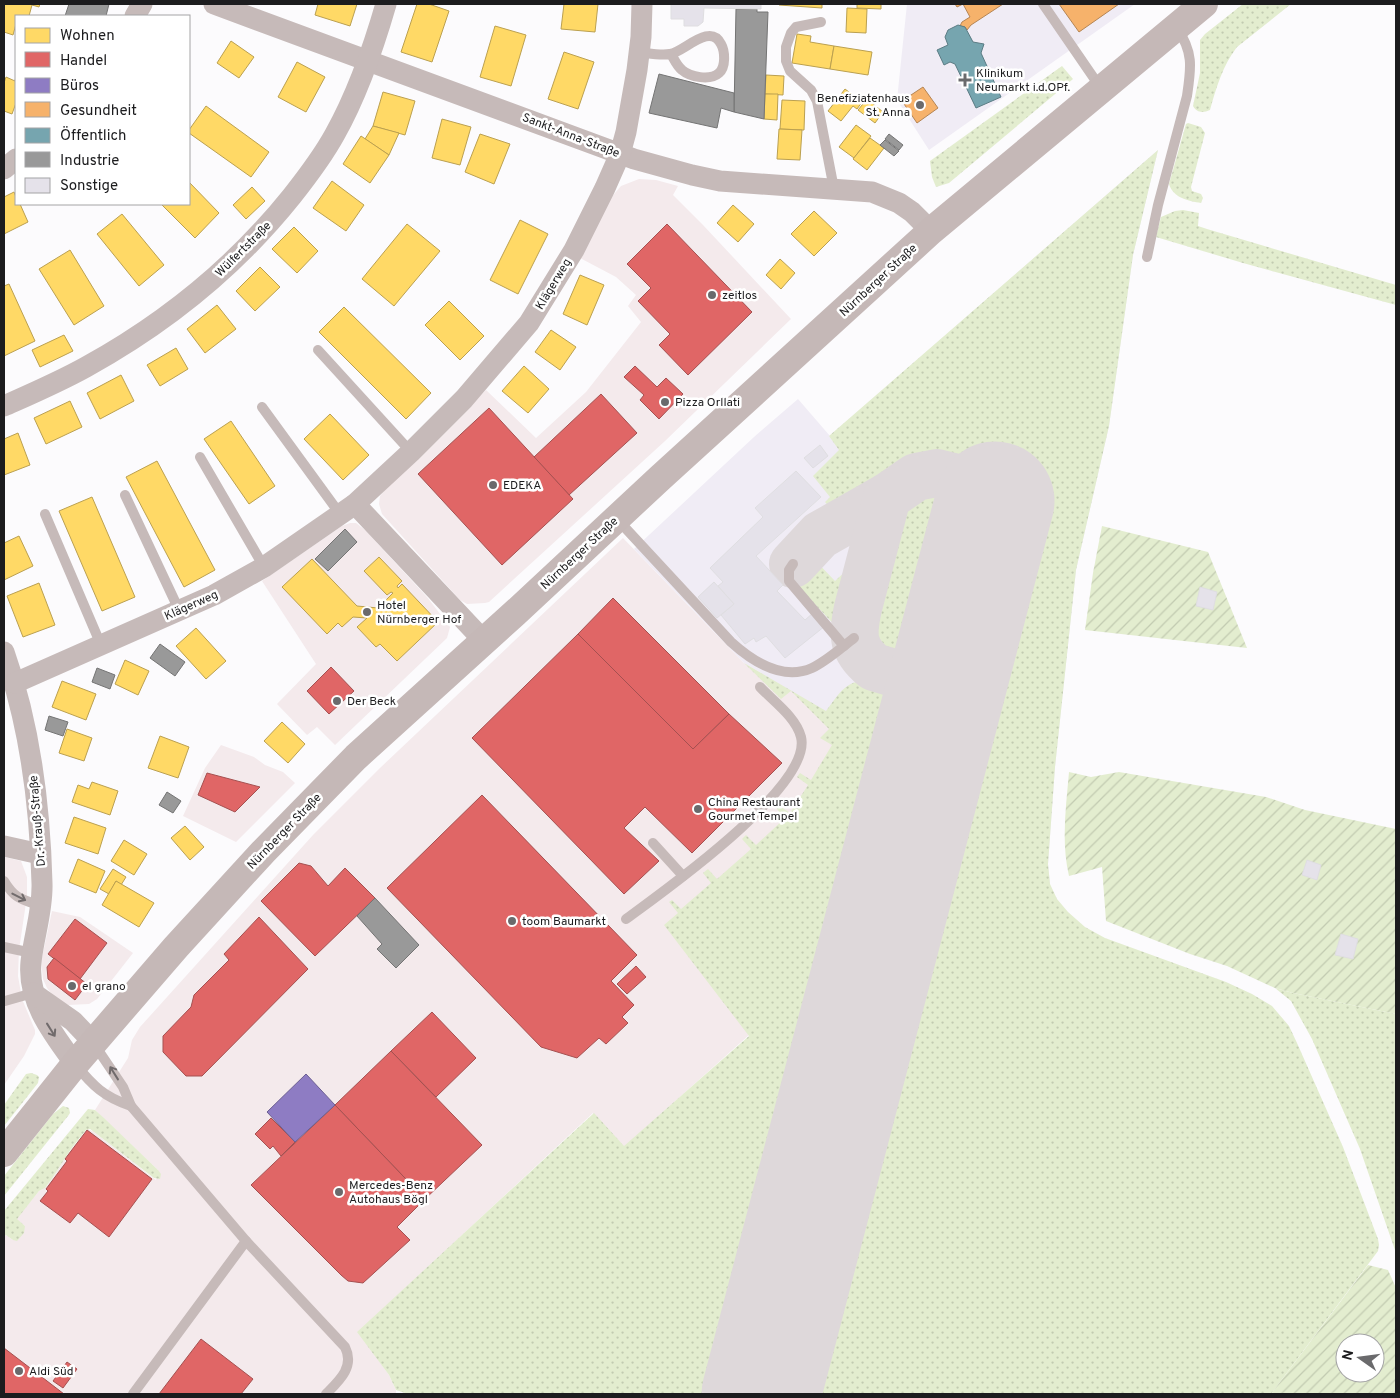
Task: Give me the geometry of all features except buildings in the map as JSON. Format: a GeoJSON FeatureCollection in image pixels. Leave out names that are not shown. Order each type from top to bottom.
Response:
{"type":"FeatureCollection","features":[{"type":"Feature","properties":{"kind":"main road","name":"Nürnberger Straße"},"geometry":{"type":"LineString","coordinates":[[4,1153],[93,1042],[182,940],[300,813],[356,757],[931,231],[1204,4]]}},
{"type":"Feature","properties":{"kind":"street"},"geometry":{"type":"LineString","coordinates":[[136,15],[142,4]]}},
{"type":"Feature","properties":{"kind":"street","name":"Sankt-Anna-Straße"},"geometry":{"type":"LineString","coordinates":[[214,4],[480,100],[620,154],[692,175],[720,181],[864,191],[888,198],[912,212],[931,231]]}},
{"type":"Feature","properties":{"kind":"street","name":"Wülfertstraße"},"geometry":{"type":"LineString","coordinates":[[4,406],[60,381],[110,353],[182,304],[219,274],[279,212],[334,136],[352,102],[368,61],[386,4]]}},
{"type":"Feature","properties":{"kind":"street","name":"Klägerweg"},"geometry":{"type":"LineString","coordinates":[[15,683],[230,587],[264,567],[347,509],[411,452],[464,399],[529,323],[574,250],[605,188],[620,154],[630,111],[639,52],[642,4]]}},
{"type":"Feature","properties":{"kind":"street"},"geometry":{"type":"LineString","coordinates":[[4,169],[15,160]]}},
{"type":"Feature","properties":{"kind":"street"},"geometry":{"type":"LineString","coordinates":[[347,509],[484,641]]}},
{"type":"Feature","properties":{"kind":"street","name":"Dr.-Krauß-Straße"},"geometry":{"type":"LineString","coordinates":[[4,652],[15,683],[32,764],[40,854],[41,906],[32,953],[33,993],[42,1016],[75,1064]]}},
{"type":"Feature","properties":{"kind":"street"},"geometry":{"type":"LineString","coordinates":[[4,846],[40,854]]}},
{"type":"Feature","properties":{"kind":"street"},"geometry":{"type":"LineString","coordinates":[[33,993],[73,1021],[93,1042]]}},
{"type":"Feature","properties":{"kind":"lane"},"geometry":{"type":"LineString","coordinates":[[1043,4],[1102,90]]}},
{"type":"Feature","properties":{"kind":"lane"},"geometry":{"type":"LineString","coordinates":[[820,22],[796,27],[791,33],[786,47],[786,61],[790,70],[811,90],[817,101],[834,189]]}},
{"type":"Feature","properties":{"kind":"lane"},"geometry":{"type":"LineString","coordinates":[[1146,257],[1190,79],[1188,48],[1186,41],[1176,27]]}},
{"type":"Feature","properties":{"kind":"lane"},"geometry":{"type":"LineString","coordinates":[[639,52],[670,54],[704,36],[712,37],[720,42],[724,51],[723,65],[719,73],[709,77],[694,76],[682,70],[670,54]]}},
{"type":"Feature","properties":{"kind":"lane"},"geometry":{"type":"LineString","coordinates":[[318,350],[411,452]]}},
{"type":"Feature","properties":{"kind":"lane"},"geometry":{"type":"LineString","coordinates":[[262,407],[347,509]]}},
{"type":"Feature","properties":{"kind":"lane"},"geometry":{"type":"LineString","coordinates":[[200,456],[264,567]]}},
{"type":"Feature","properties":{"kind":"lane"},"geometry":{"type":"LineString","coordinates":[[125,495],[179,610]]}},
{"type":"Feature","properties":{"kind":"lane"},"geometry":{"type":"LineString","coordinates":[[45,514],[101,645]]}},
{"type":"Feature","properties":{"kind":"lane"},"geometry":{"type":"LineString","coordinates":[[616,518],[731,642],[753,660],[774,669],[802,672],[813,668],[854,638]]}},
{"type":"Feature","properties":{"kind":"lane"},"geometry":{"type":"LineString","coordinates":[[793,564],[789,570],[789,581],[844,646]]}},
{"type":"Feature","properties":{"kind":"lane"},"geometry":{"type":"LineString","coordinates":[[626,919],[683,876],[749,821],[776,793],[797,762],[801,753],[801,738],[797,727],[760,687]]}},
{"type":"Feature","properties":{"kind":"lane"},"geometry":{"type":"LineString","coordinates":[[653,843],[683,876]]}},
{"type":"Feature","properties":{"kind":"lane"},"geometry":{"type":"LineString","coordinates":[[4,881],[16,896],[41,906]]}},
{"type":"Feature","properties":{"kind":"lane"},"geometry":{"type":"LineString","coordinates":[[4,947],[32,953]]}},
{"type":"Feature","properties":{"kind":"lane"},"geometry":{"type":"LineString","coordinates":[[5,1001],[33,993]]}},
{"type":"Feature","properties":{"kind":"lane"},"geometry":{"type":"LineString","coordinates":[[93,1042],[122,1086],[131,1106],[246,1241],[345,1347],[348,1353],[348,1367],[339,1382],[326,1394]]}},
{"type":"Feature","properties":{"kind":"lane"},"geometry":{"type":"LineString","coordinates":[[75,1064],[92,1085],[103,1094],[131,1106]]}},
{"type":"Feature","properties":{"kind":"lane"},"geometry":{"type":"LineString","coordinates":[[133,1394],[246,1241]]}},
{"type":"Feature","properties":{"kind":"shaded area","name":"Klinikum Neumarkt i.d.OPf."},"geometry":{"type":"Polygon","coordinates":[[[907,4],[1135,4],[929,150],[897,100],[907,4]]]}},
{"type":"Feature","properties":{"kind":"shaded area"},"geometry":{"type":"Polygon","coordinates":[[[1158,150],[1133,255],[1109,426],[1076,570],[1055,767],[1048,864],[1050,884],[938,1394],[675,1394],[810,874],[787,819],[847,724],[744,663],[634,549],[754,437],[798,399],[830,436],[1158,150]]]}},
{"type":"Feature","properties":{"kind":"shaded area"},"geometry":{"type":"Polygon","coordinates":[[[639,179],[656,180],[678,186],[673,195],[791,319],[665,441],[489,602],[467,604],[460,600],[382,514],[379,504],[380,496],[486,390],[536,438],[586,392],[641,322],[628,306],[636,295],[616,277],[580,258],[609,200],[621,186],[639,179]]]}},
{"type":"Feature","properties":{"kind":"shaded area"},"geometry":{"type":"Polygon","coordinates":[[[356,523],[365,530],[427,597],[450,627],[447,638],[335,745],[317,727],[307,735],[277,704],[316,664],[262,581],[342,526],[356,523]]]}},
{"type":"Feature","properties":{"kind":"shaded area"},"geometry":{"type":"Polygon","coordinates":[[[623,538],[744,663],[847,724],[787,819],[668,928],[749,1035],[624,1147],[593,1113],[358,1332],[389,1375],[396,1394],[4,1394],[4,1237],[6,1235],[13,1240],[25,1226],[16,1219],[39,1191],[45,1188],[71,1149],[88,1129],[156,1180],[158,1170],[95,1110],[128,1058],[132,1040],[140,1027],[313,835],[380,768],[623,538]]]}},
{"type":"Feature","properties":{"kind":"shaded area"},"geometry":{"type":"Polygon","coordinates":[[[221,745],[254,757],[265,765],[283,772],[295,783],[236,842],[183,816],[205,768],[221,745]]]}},
{"type":"Feature","properties":{"kind":"shaded area"},"geometry":{"type":"Polygon","coordinates":[[[4,857],[21,861],[27,877],[27,896],[19,950],[18,976],[22,999],[35,1034],[24,1056],[4,1085],[4,857]]]}},
{"type":"Feature","properties":{"kind":"shaded area"},"geometry":{"type":"Polygon","coordinates":[[[52,911],[80,917],[133,953],[97,999],[89,1004],[68,1005],[54,997],[43,979],[41,962],[52,911]]]}},
{"type":"Feature","properties":{"kind":"green space"},"geometry":{"type":"Polygon","coordinates":[[[1243,4],[1291,4],[1237,47],[1217,85],[1210,110],[1198,111],[1193,106],[1200,73],[1200,40],[1243,4]]]}},
{"type":"Feature","properties":{"kind":"green space"},"geometry":{"type":"Polygon","coordinates":[[[1062,66],[1073,79],[949,183],[936,187],[932,177],[930,161],[1062,66]]]}},
{"type":"Feature","properties":{"kind":"green space"},"geometry":{"type":"Polygon","coordinates":[[[1186,124],[1201,127],[1205,133],[1191,187],[1192,191],[1201,194],[1203,198],[1201,203],[1178,196],[1169,184],[1186,124]]]}},
{"type":"Feature","properties":{"kind":"green space"},"geometry":{"type":"Polygon","coordinates":[[[1158,150],[1133,255],[1109,426],[1076,570],[1055,767],[1048,864],[1050,884],[1057,899],[1068,912],[1085,927],[1105,938],[1226,982],[1272,1006],[1289,1026],[1343,1147],[1378,1239],[1378,1251],[1271,1394],[776,1394],[1015,486],[954,470],[927,467],[911,474],[839,518],[825,502],[830,497],[813,476],[839,450],[829,436],[1158,150]]]}},
{"type":"Feature","properties":{"kind":"green space"},"geometry":{"type":"Polygon","coordinates":[[[1183,210],[1199,213],[1198,226],[1396,285],[1396,305],[1156,237],[1161,217],[1183,210]]]}},
{"type":"Feature","properties":{"kind":"green space"},"geometry":{"type":"Polygon","coordinates":[[[937,479],[968,486],[973,490],[977,495],[978,512],[976,526],[942,649],[930,669],[924,673],[918,673],[888,664],[877,656],[868,645],[864,627],[874,567],[892,508],[897,498],[905,491],[915,485],[937,479]]]}},
{"type":"Feature","properties":{"kind":"green space"},"geometry":{"type":"Polygon","coordinates":[[[876,510],[843,634],[792,580],[812,557],[835,581],[863,555],[842,530],[876,510]]]}},
{"type":"Feature","properties":{"kind":"green space"},"geometry":{"type":"Polygon","coordinates":[[[1102,526],[1208,552],[1247,648],[1085,630],[1102,526]]]}},
{"type":"Feature","properties":{"kind":"green space"},"geometry":{"type":"Polygon","coordinates":[[[744,663],[826,711],[845,687],[864,680],[883,680],[903,684],[920,695],[924,709],[923,721],[746,1394],[408,1394],[396,1390],[389,1375],[357,1332],[594,1113],[624,1146],[749,1036],[664,925],[678,913],[669,902],[672,900],[681,909],[711,883],[703,873],[708,869],[717,879],[751,849],[742,839],[746,835],[756,845],[785,818],[776,808],[778,805],[790,813],[808,785],[797,777],[800,773],[811,780],[832,745],[820,738],[829,729],[791,691],[781,699],[744,663]]]}},
{"type":"Feature","properties":{"kind":"green space"},"geometry":{"type":"Polygon","coordinates":[[[1069,772],[1091,777],[1119,772],[1266,797],[1305,810],[1396,829],[1396,1014],[1275,988],[1227,966],[1190,954],[1106,921],[1102,867],[1069,876],[1065,837],[1069,772]]]}},
{"type":"Feature","properties":{"kind":"green space"},"geometry":{"type":"Polygon","coordinates":[[[1275,988],[1396,1014],[1396,1253],[1360,1149],[1312,1039],[1291,1001],[1275,988]]]}},
{"type":"Feature","properties":{"kind":"green space"},"geometry":{"type":"Polygon","coordinates":[[[31,1073],[39,1077],[38,1083],[4,1126],[4,1105],[26,1074],[31,1073]]]}},
{"type":"Feature","properties":{"kind":"green space"},"geometry":{"type":"Polygon","coordinates":[[[63,1106],[69,1108],[70,1113],[4,1196],[4,1176],[53,1114],[63,1106]]]}},
{"type":"Feature","properties":{"kind":"green space"},"geometry":{"type":"Polygon","coordinates":[[[88,1109],[95,1110],[158,1170],[161,1174],[160,1179],[154,1178],[90,1129],[86,1130],[45,1188],[39,1191],[17,1219],[25,1226],[24,1233],[17,1241],[6,1235],[4,1237],[4,1211],[88,1109]]]}},
{"type":"Feature","properties":{"kind":"green space"},"geometry":{"type":"Polygon","coordinates":[[[1368,1265],[1388,1270],[1396,1288],[1396,1394],[1271,1394],[1368,1265]]]}},
{"type":"Feature","properties":{"kind":"taxiway"},"geometry":{"type":"LineString","coordinates":[[947,689],[874,667],[861,654],[856,641],[855,626],[858,608],[887,497],[916,477],[937,473],[978,483],[992,494],[995,501]]}},
{"type":"Feature","properties":{"kind":"taxiway"},"geometry":{"type":"LineString","coordinates":[[793,564],[820,535],[887,497]]}},
{"type":"Feature","properties":{"kind":"runway"},"geometry":{"type":"LineString","coordinates":[[761,1394],[995,501]]}},
{"type":"Feature","properties":{"kind":"place","name":"Klinikum Neumarkt i.d.OPf."},"geometry":{"type":"Point","coordinates":[965,80]}},
{"type":"Feature","properties":{"kind":"place","name":"Benefiziatenhaus St. Anna"},"geometry":{"type":"Point","coordinates":[920,105]}},
{"type":"Feature","properties":{"kind":"place","name":"zeitlos"},"geometry":{"type":"Point","coordinates":[712,295]}},
{"type":"Feature","properties":{"kind":"place","name":"Pizza Orllati"},"geometry":{"type":"Point","coordinates":[665,402]}},
{"type":"Feature","properties":{"kind":"place","name":"EDEKA"},"geometry":{"type":"Point","coordinates":[493,485]}},
{"type":"Feature","properties":{"kind":"place","name":"Hotel Nürnberger Hof"},"geometry":{"type":"Point","coordinates":[367,612]}},
{"type":"Feature","properties":{"kind":"place","name":"Der Beck"},"geometry":{"type":"Point","coordinates":[337,701]}},
{"type":"Feature","properties":{"kind":"place","name":"China Restaurant Gourmet Tempel"},"geometry":{"type":"Point","coordinates":[698,809]}},
{"type":"Feature","properties":{"kind":"place","name":"toom Baumarkt"},"geometry":{"type":"Point","coordinates":[512,921]}},
{"type":"Feature","properties":{"kind":"place","name":"el grano"},"geometry":{"type":"Point","coordinates":[72,986]}},
{"type":"Feature","properties":{"kind":"place","name":"Mercedes-Benz Autohaus Bögl"},"geometry":{"type":"Point","coordinates":[339,1192]}},
{"type":"Feature","properties":{"kind":"place","name":"Aldi Süd"},"geometry":{"type":"Point","coordinates":[19,1371]}}]}
